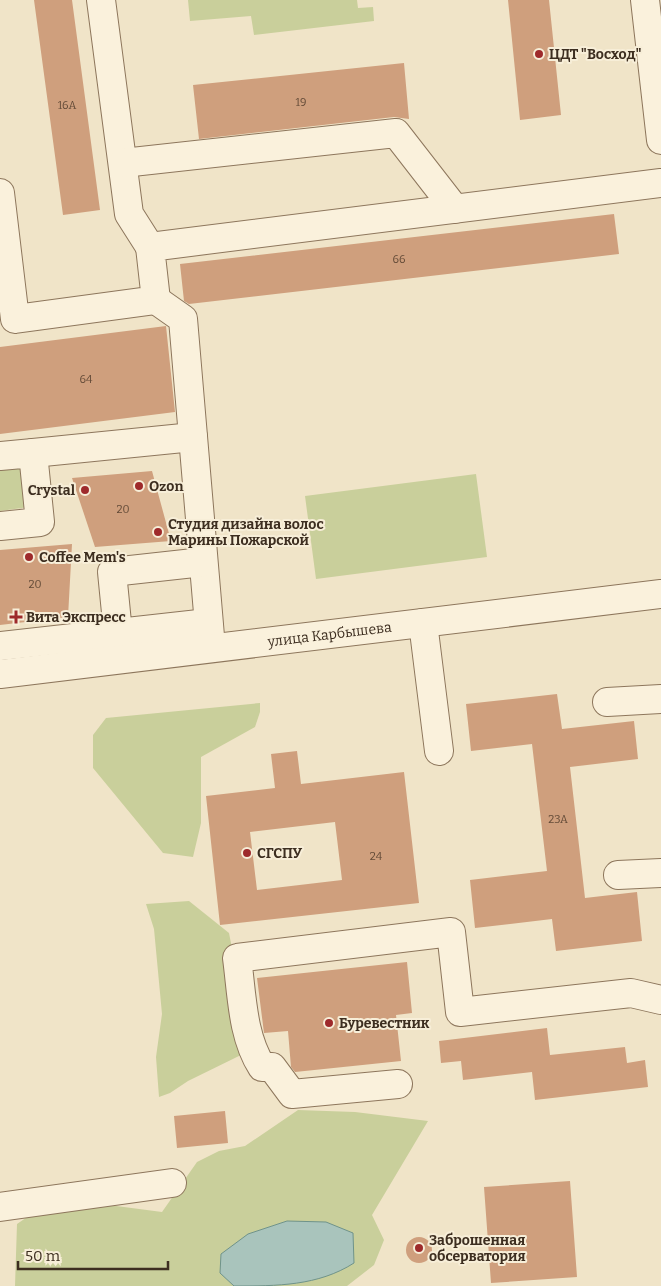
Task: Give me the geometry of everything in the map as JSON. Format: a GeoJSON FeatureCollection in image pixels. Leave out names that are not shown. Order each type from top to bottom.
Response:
{"type":"FeatureCollection","features":[{"type":"Feature","properties":{"kind":"street"},"geometry":{"type":"LineString","coordinates":[[101,0],[129,214],[150,247],[156,300]]}},
{"type":"Feature","properties":{"kind":"street"},"geometry":{"type":"LineString","coordinates":[[645,0],[661,140]]}},
{"type":"Feature","properties":{"kind":"street"},"geometry":{"type":"LineString","coordinates":[[123,163],[396,133],[455,209]]}},
{"type":"Feature","properties":{"kind":"street"},"geometry":{"type":"LineString","coordinates":[[150,247],[661,183]]}},
{"type":"Feature","properties":{"kind":"street"},"geometry":{"type":"LineString","coordinates":[[0,193],[15,319],[156,300],[183,319],[210,636],[118,633],[0,646]]}},
{"type":"Feature","properties":{"kind":"street"},"geometry":{"type":"LineString","coordinates":[[0,456],[193,437]]}},
{"type":"Feature","properties":{"kind":"street"},"geometry":{"type":"LineString","coordinates":[[0,526],[40,522],[34,453]]}},
{"type":"Feature","properties":{"kind":"street"},"geometry":{"type":"LineString","coordinates":[[118,633],[112,572],[203,562]]}},
{"type":"Feature","properties":{"kind":"street","name":"улица Карбышева"},"geometry":{"type":"LineString","coordinates":[[0,674],[210,636],[423,623],[661,594]]}},
{"type":"Feature","properties":{"kind":"street"},"geometry":{"type":"LineString","coordinates":[[423,623],[439,751]]}},
{"type":"Feature","properties":{"kind":"street"},"geometry":{"type":"LineString","coordinates":[[607,702],[661,699]]}},
{"type":"Feature","properties":{"kind":"street"},"geometry":{"type":"LineString","coordinates":[[618,875],[661,873]]}},
{"type":"Feature","properties":{"kind":"street"},"geometry":{"type":"LineString","coordinates":[[398,1084],[292,1094],[272,1067],[262,1067],[252,1052],[244,1015],[237,958],[451,932],[460,1012],[631,993],[661,1000]]}},
{"type":"Feature","properties":{"kind":"street"},"geometry":{"type":"LineString","coordinates":[[0,1207],[172,1182]]}},
{"type":"Feature","properties":{"kind":"green space"},"geometry":{"type":"Polygon","coordinates":[[[188,0],[357,0],[358,8],[373,7],[374,21],[254,35],[251,16],[190,21],[188,0]]]}},
{"type":"Feature","properties":{"kind":"green space"},"geometry":{"type":"Polygon","coordinates":[[[23,462],[29,507],[0,511],[0,465],[23,462]]]}},
{"type":"Feature","properties":{"kind":"green space"},"geometry":{"type":"Polygon","coordinates":[[[476,474],[487,557],[316,579],[305,496],[476,474]]]}},
{"type":"Feature","properties":{"kind":"green space"},"geometry":{"type":"Polygon","coordinates":[[[260,703],[260,712],[255,727],[201,757],[201,823],[193,857],[163,853],[93,768],[93,735],[106,718],[260,703]]]}},
{"type":"Feature","properties":{"kind":"green space"},"geometry":{"type":"Polygon","coordinates":[[[189,901],[229,933],[236,969],[241,1055],[159,1097],[156,1057],[162,1014],[154,929],[146,904],[189,901]]]}},
{"type":"Feature","properties":{"kind":"green space"},"geometry":{"type":"Polygon","coordinates":[[[298,1110],[355,1112],[428,1121],[372,1215],[384,1240],[374,1265],[347,1286],[15,1286],[17,1224],[39,1209],[101,1204],[162,1212],[197,1162],[219,1151],[245,1146],[298,1110]]]}},
{"type":"Feature","properties":{"kind":"water"},"geometry":{"type":"Polygon","coordinates":[[[287,1221],[326,1222],[353,1233],[354,1263],[326,1276],[281,1285],[234,1286],[220,1273],[221,1254],[248,1234],[287,1221]]]}},
{"type":"Feature","properties":{"kind":"building"},"geometry":{"type":"Polygon","coordinates":[[[34,0],[72,0],[100,210],[63,215],[34,0]]]}},
{"type":"Feature","properties":{"kind":"building"},"geometry":{"type":"Polygon","coordinates":[[[508,0],[549,0],[561,115],[520,120],[508,0]]]}},
{"type":"Feature","properties":{"kind":"building"},"geometry":{"type":"Polygon","coordinates":[[[404,63],[409,119],[394,117],[199,139],[193,85],[404,63]]]}},
{"type":"Feature","properties":{"kind":"building"},"geometry":{"type":"Polygon","coordinates":[[[614,214],[619,254],[189,304],[184,301],[180,264],[614,214]]]}},
{"type":"Feature","properties":{"kind":"building"},"geometry":{"type":"Polygon","coordinates":[[[166,326],[175,412],[0,434],[0,347],[166,326]]]}},
{"type":"Feature","properties":{"kind":"building"},"geometry":{"type":"Polygon","coordinates":[[[152,471],[171,541],[95,547],[72,478],[152,471]]]}},
{"type":"Feature","properties":{"kind":"building"},"geometry":{"type":"Polygon","coordinates":[[[72,544],[68,617],[0,625],[0,550],[72,544]]]}},
{"type":"Feature","properties":{"kind":"building"},"geometry":{"type":"Polygon","coordinates":[[[557,694],[562,729],[634,721],[638,759],[570,767],[585,898],[637,892],[642,941],[556,951],[552,919],[475,928],[470,880],[547,871],[532,744],[471,751],[466,704],[557,694]]]}},
{"type":"Feature","properties":{"kind":"building"},"geometry":{"type":"Polygon","coordinates":[[[297,751],[301,784],[404,772],[419,903],[220,925],[206,796],[275,788],[271,754],[297,751]],[[335,822],[250,832],[257,890],[342,880],[335,822]]]}},
{"type":"Feature","properties":{"kind":"building","name":"Буревестник"},"geometry":{"type":"Polygon","coordinates":[[[407,962],[412,1013],[396,1015],[401,1061],[295,1072],[291,1067],[288,1031],[264,1033],[257,978],[407,962]]]}},
{"type":"Feature","properties":{"kind":"building"},"geometry":{"type":"Polygon","coordinates":[[[547,1028],[550,1055],[625,1047],[627,1063],[645,1060],[648,1087],[535,1100],[532,1072],[463,1080],[461,1061],[441,1063],[439,1041],[547,1028]]]}},
{"type":"Feature","properties":{"kind":"building"},"geometry":{"type":"Polygon","coordinates":[[[225,1111],[228,1143],[177,1148],[174,1116],[225,1111]]]}},
{"type":"Feature","properties":{"kind":"building"},"geometry":{"type":"Polygon","coordinates":[[[570,1181],[577,1277],[491,1283],[484,1187],[570,1181]]]}},
{"type":"Feature","properties":{"kind":"building","name":"Заброшенная обсерватория"},"geometry":{"type":"Polygon","coordinates":[[[419,1237],[428,1241],[432,1250],[428,1259],[419,1263],[410,1259],[406,1250],[410,1241],[419,1237]]]}},
{"type":"Feature","properties":{"kind":"place","name":"ЦДТ \"Восход\""},"geometry":{"type":"Point","coordinates":[539,54]}},
{"type":"Feature","properties":{"kind":"place","name":"Ozon"},"geometry":{"type":"Point","coordinates":[139,486]}},
{"type":"Feature","properties":{"kind":"place","name":"Crystal"},"geometry":{"type":"Point","coordinates":[85,490]}},
{"type":"Feature","properties":{"kind":"place","name":"Студия дизайна волос Марины Пожарской"},"geometry":{"type":"Point","coordinates":[158,532]}},
{"type":"Feature","properties":{"kind":"place","name":"Coffee Mem's"},"geometry":{"type":"Point","coordinates":[29,557]}},
{"type":"Feature","properties":{"kind":"place","name":"Вита Экспресс"},"geometry":{"type":"Point","coordinates":[16,617]}},
{"type":"Feature","properties":{"kind":"place","name":"СГСПУ"},"geometry":{"type":"Point","coordinates":[247,853]}},
{"type":"Feature","properties":{"kind":"place","name":"Буревестник"},"geometry":{"type":"Point","coordinates":[329,1023]}},
{"type":"Feature","properties":{"kind":"place","name":"Заброшенная обсерватория"},"geometry":{"type":"Point","coordinates":[419,1248]}}]}
